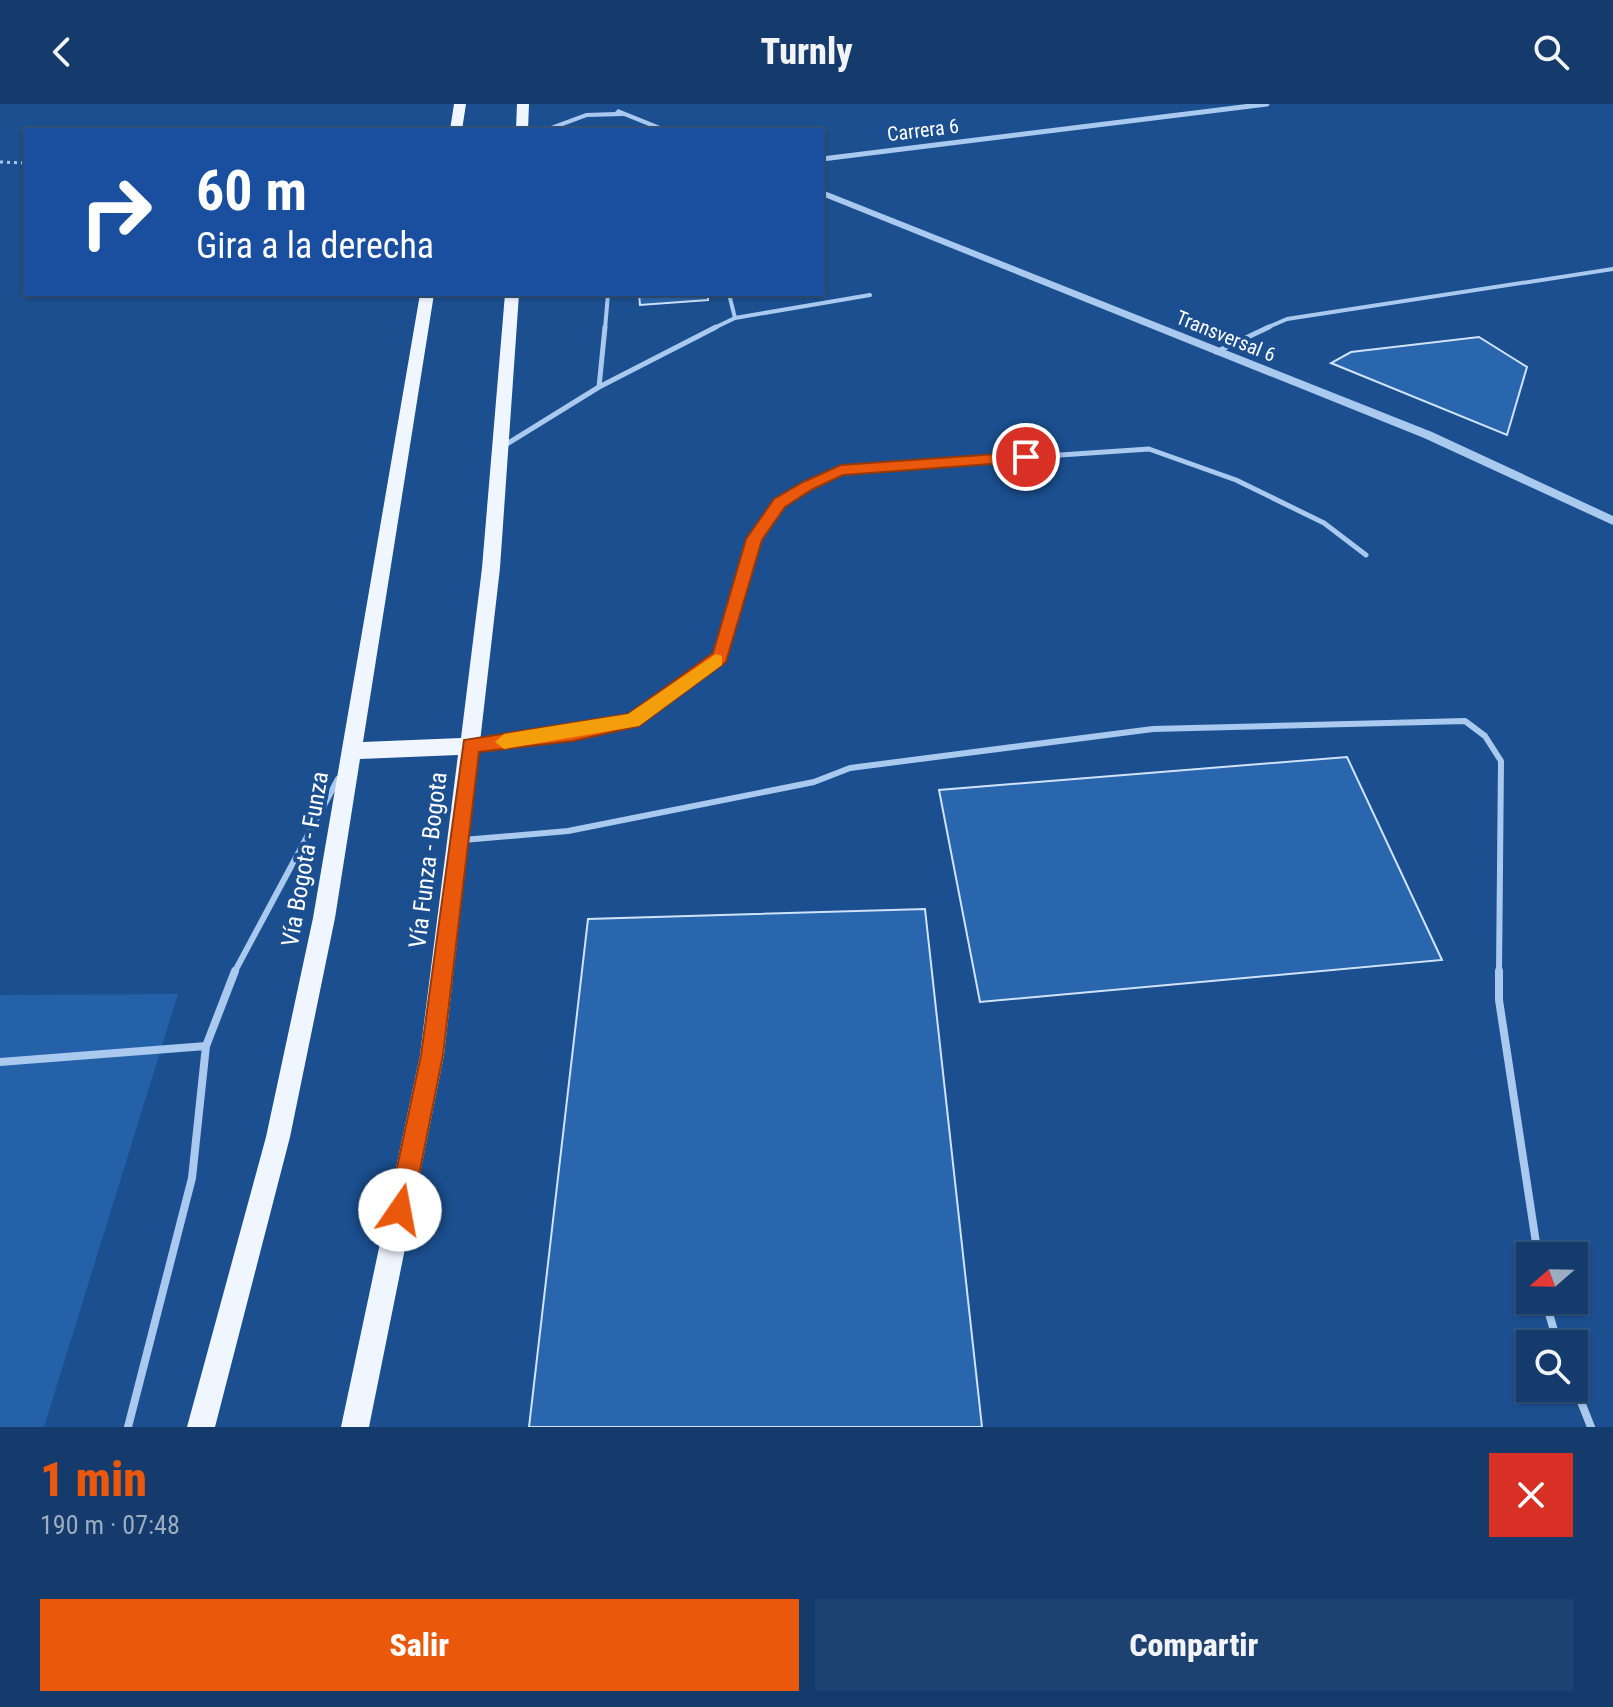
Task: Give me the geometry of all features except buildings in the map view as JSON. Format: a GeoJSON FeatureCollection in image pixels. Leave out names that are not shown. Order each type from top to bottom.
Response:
{"type":"FeatureCollection","features":[{"type":"Feature","properties":{"kind":"main road"},"geometry":{"type":"LineString","coordinates":[[456,128],[460,104]]}},
{"type":"Feature","properties":{"kind":"main road"},"geometry":{"type":"LineString","coordinates":[[522,128],[523,104]]}},
{"type":"Feature","properties":{"kind":"main road","name":"Vía Bogota - Funza"},"geometry":{"type":"LineString","coordinates":[[201,1427],[278,1137],[353,751],[427,296]]}},
{"type":"Feature","properties":{"kind":"main road","name":"Vía Funza - Bogota"},"geometry":{"type":"LineString","coordinates":[[355,1427],[432,1055],[470,746],[502,447],[512,296]]}},
{"type":"Feature","properties":{"kind":"main road"},"geometry":{"type":"LineString","coordinates":[[353,751],[470,746]]}},
{"type":"Feature","properties":{"kind":"street"},"geometry":{"type":"LineString","coordinates":[[606,104],[659,128]]}},
{"type":"Feature","properties":{"kind":"street","name":"Carrera 6"},"geometry":{"type":"LineString","coordinates":[[824,159],[1267,104]]}},
{"type":"Feature","properties":{"kind":"street"},"geometry":{"type":"LineString","coordinates":[[550,128],[586,115],[624,114]]}},
{"type":"Feature","properties":{"kind":"street","name":"Transversal 6"},"geometry":{"type":"LineString","coordinates":[[824,194],[1477,456],[1613,521]]}},
{"type":"Feature","properties":{"kind":"lane"},"geometry":{"type":"LineString","coordinates":[[1216,352],[1287,319],[1613,269]]}},
{"type":"Feature","properties":{"kind":"lane"},"geometry":{"type":"LineString","coordinates":[[502,447],[599,387],[735,318],[870,295]]}},
{"type":"Feature","properties":{"kind":"lane"},"geometry":{"type":"LineString","coordinates":[[599,387],[608,296]]}},
{"type":"Feature","properties":{"kind":"lane"},"geometry":{"type":"LineString","coordinates":[[730,296],[735,318]]}},
{"type":"Feature","properties":{"kind":"lane"},"geometry":{"type":"LineString","coordinates":[[470,746],[573,733],[632,720],[720,657],[754,539],[780,503],[841,470],[1149,449],[1236,480],[1324,523],[1366,555]]}},
{"type":"Feature","properties":{"kind":"lane"},"geometry":{"type":"LineString","coordinates":[[459,840],[568,831],[814,782],[850,768],[1153,729],[1465,721],[1485,736],[1501,761],[1499,1000],[1536,1242]]}},
{"type":"Feature","properties":{"kind":"lane"},"geometry":{"type":"LineString","coordinates":[[128,1427],[192,1178],[206,1046],[231,979],[353,751]]}},
{"type":"Feature","properties":{"kind":"lane"},"geometry":{"type":"LineString","coordinates":[[0,1062],[206,1046]]}},
{"type":"Feature","properties":{"kind":"lane"},"geometry":{"type":"LineString","coordinates":[[1581,1402],[1591,1427]]}},
{"type":"Feature","properties":{"kind":"path"},"geometry":{"type":"LineString","coordinates":[[0,162],[24,163]]}},
{"type":"Feature","properties":{"kind":"shaded area"},"geometry":{"type":"Polygon","coordinates":[[[178,994],[44,1427],[0,1427],[0,995],[178,994]]]}},
{"type":"Feature","properties":{"kind":"slow traffic"},"geometry":{"type":"LineString","coordinates":[[504,742],[573,733],[632,720],[716,660]]}},
{"type":"Feature","properties":{"kind":"route"},"geometry":{"type":"LineString","coordinates":[[400,1210],[432,1055],[470,746],[573,733],[632,720],[720,657],[754,539],[780,503],[808,486],[841,470],[1026,457]]}}]}
